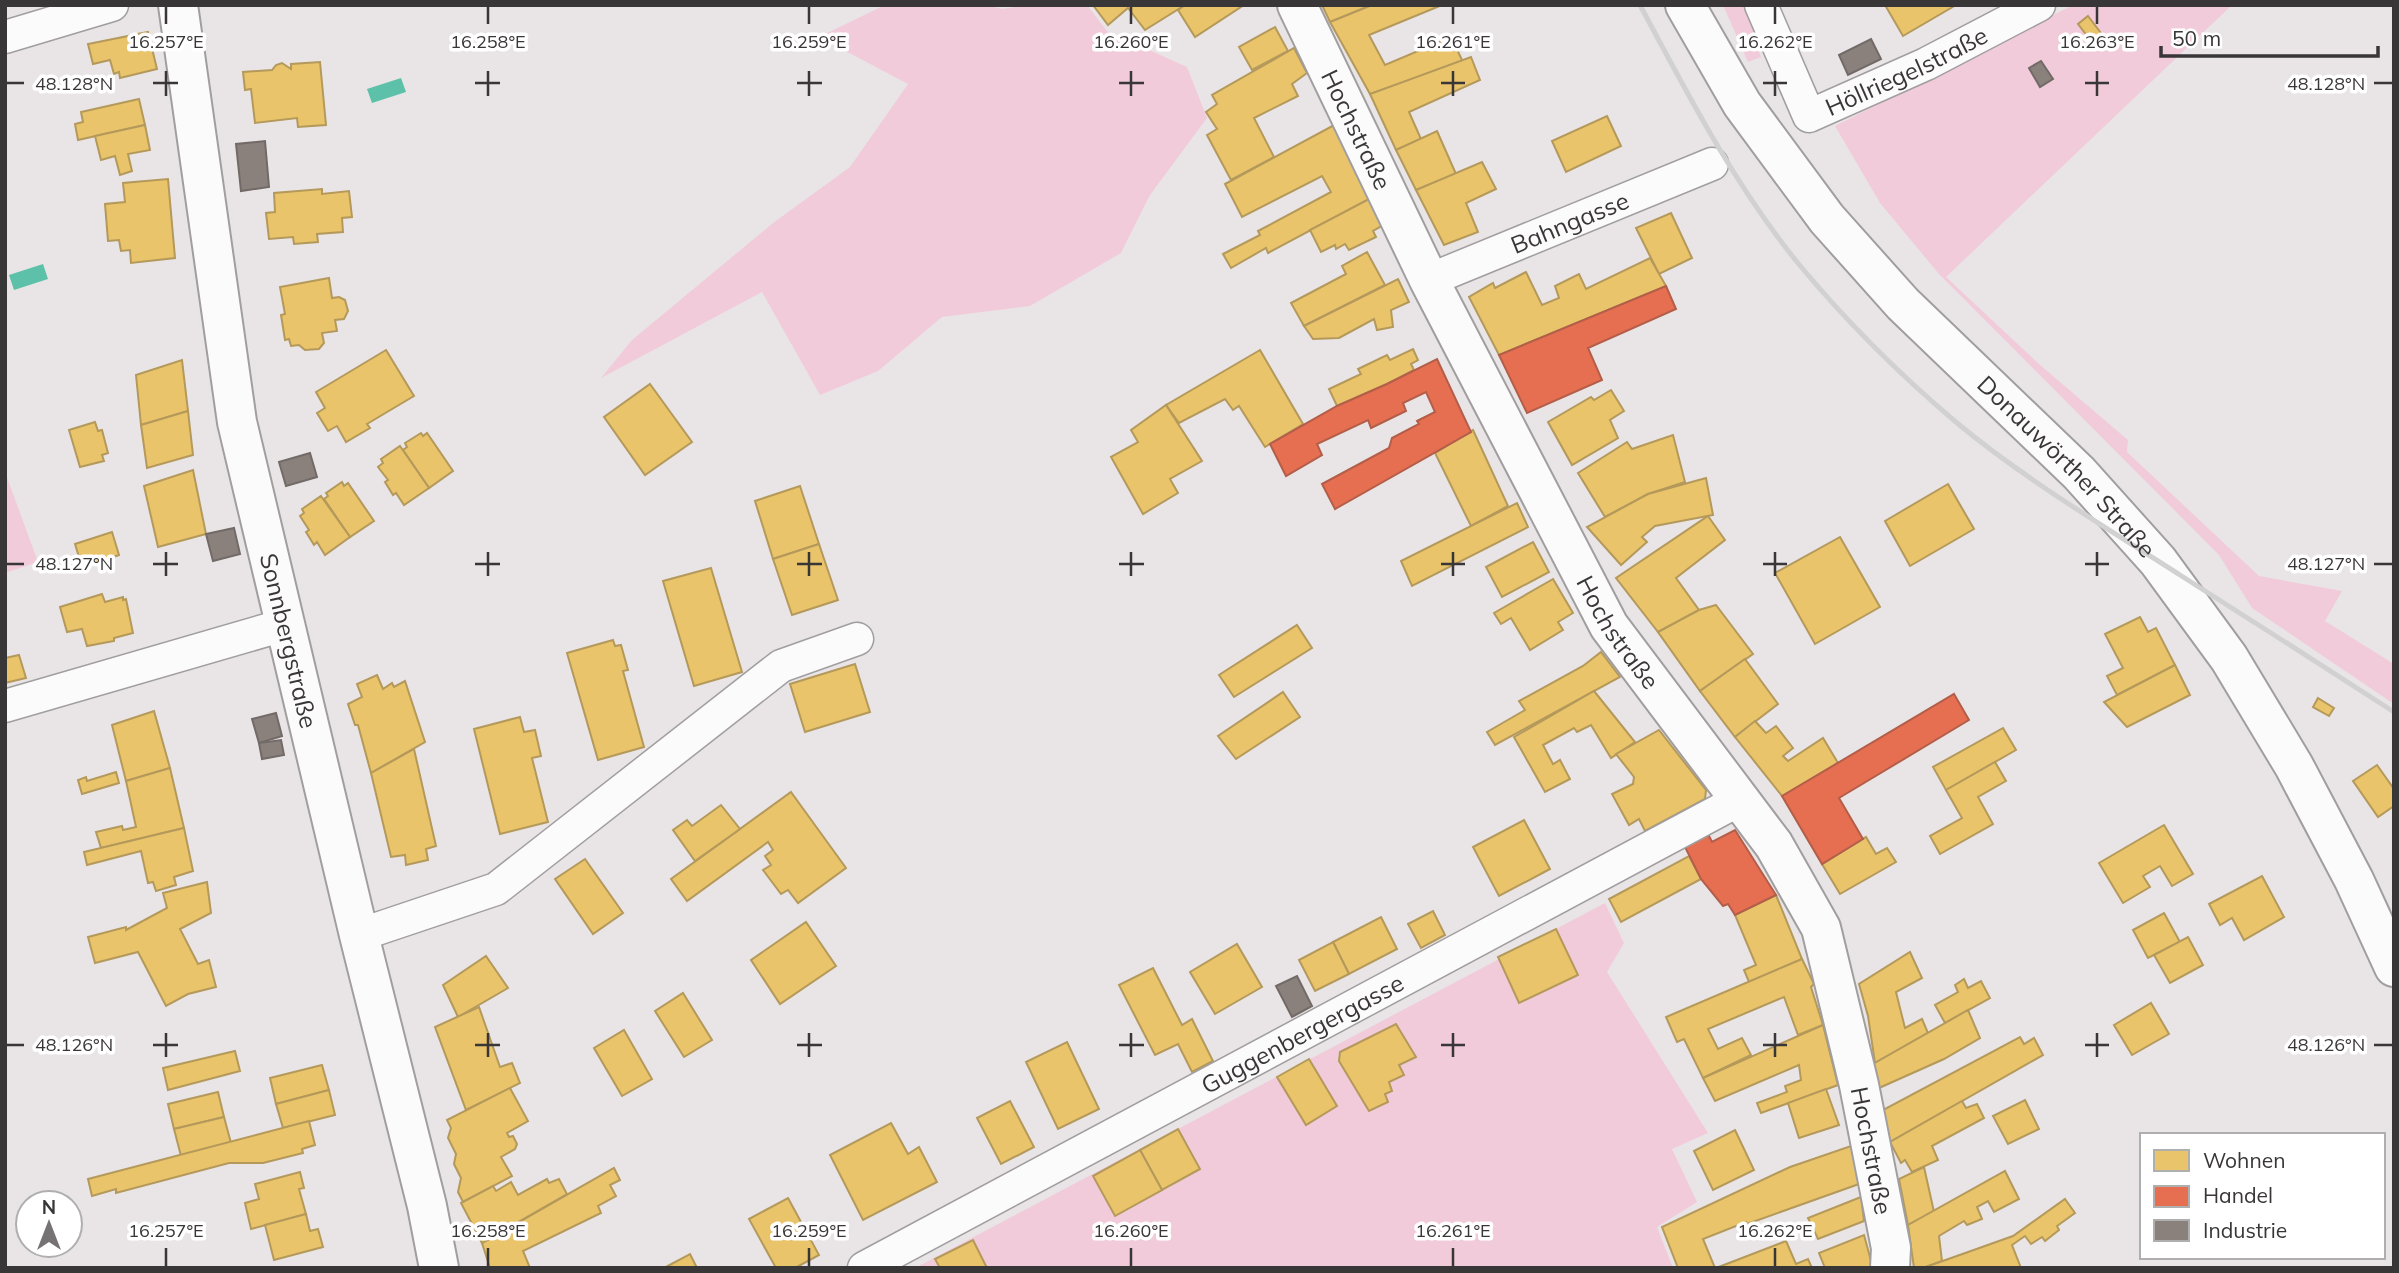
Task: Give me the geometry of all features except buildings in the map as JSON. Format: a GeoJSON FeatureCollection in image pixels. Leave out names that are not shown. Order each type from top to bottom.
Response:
{"type":"FeatureCollection","features":[{"type":"Feature","properties":{"kind":"main road","name":"Sonnbergstraße"},"geometry":{"type":"LineString","coordinates":[[177,5],[237,422],[359,935],[427,1206],[439,1268]]}},
{"type":"Feature","properties":{"kind":"main road","name":"Hochstraße"},"geometry":{"type":"LineString","coordinates":[[1297,5],[1429,279],[1609,626],[1774,845],[1821,928],[1859,1085],[1891,1248],[1890,1268]]}},
{"type":"Feature","properties":{"kind":"main road","name":"Donauwörther Straße"},"geometry":{"type":"LineString","coordinates":[[1685,5],[1742,104],[1827,219],[1903,304],[2079,473],[2166,571],[2230,658],[2294,766],[2354,880],[2394,967]]}},
{"type":"Feature","properties":{"kind":"street"},"geometry":{"type":"LineString","coordinates":[[5,37],[111,5]]}},
{"type":"Feature","properties":{"kind":"street","name":"Höllriegelstraße"},"geometry":{"type":"LineString","coordinates":[[1761,5],[1809,116],[1926,64],[2039,5]]}},
{"type":"Feature","properties":{"kind":"street","name":"Bahngasse"},"geometry":{"type":"LineString","coordinates":[[1429,279],[1712,164]]}},
{"type":"Feature","properties":{"kind":"street"},"geometry":{"type":"LineString","coordinates":[[5,706],[285,625]]}},
{"type":"Feature","properties":{"kind":"street"},"geometry":{"type":"LineString","coordinates":[[359,935],[496,889],[781,666],[857,639]]}},
{"type":"Feature","properties":{"kind":"street","name":"Guggenbergergasse"},"geometry":{"type":"LineString","coordinates":[[864,1268],[1741,799]]}},
{"type":"Feature","properties":{"kind":"shaded area"},"geometry":{"type":"Polygon","coordinates":[[[885,5],[987,5],[1002,9],[1027,5],[1087,5],[1107,31],[1187,67],[1207,118],[1150,195],[1121,253],[1030,306],[942,317],[878,371],[820,395],[762,292],[601,378],[632,340],[773,223],[850,167],[908,84],[819,37],[885,5]]]}},
{"type":"Feature","properties":{"kind":"shaded area"},"geometry":{"type":"Polygon","coordinates":[[[1723,5],[1743,5],[1762,46],[1758,48],[1761,57],[1748,62],[1723,5]]]}},
{"type":"Feature","properties":{"kind":"shaded area"},"geometry":{"type":"Polygon","coordinates":[[[2073,5],[2232,5],[1946,277],[2039,364],[2128,440],[2127,452],[2259,576],[2342,591],[2325,621],[2394,664],[2394,704],[2252,608],[2219,555],[1939,274],[1880,203],[1835,126],[2073,5]]]}},
{"type":"Feature","properties":{"kind":"shaded area"},"geometry":{"type":"Polygon","coordinates":[[[401,78],[406,92],[372,103],[367,89],[401,78]]]}},
{"type":"Feature","properties":{"kind":"shaded area"},"geometry":{"type":"Polygon","coordinates":[[[43,264],[48,279],[14,290],[9,275],[43,264]]]}},
{"type":"Feature","properties":{"kind":"shaded area"},"geometry":{"type":"Polygon","coordinates":[[[5,472],[38,562],[5,573],[5,472]]]}},
{"type":"Feature","properties":{"kind":"shaded area"},"geometry":{"type":"Polygon","coordinates":[[[1605,903],[1624,943],[1607,972],[1708,1133],[1672,1149],[1697,1202],[1657,1227],[1673,1268],[915,1268],[1605,903]]]}},
{"type":"Feature","properties":{"kind":"railway"},"geometry":{"type":"LineString","coordinates":[[1640,5],[1712,137],[1774,232],[1834,305],[1914,385],[1983,444],[2038,483],[2394,712]]}}]}
